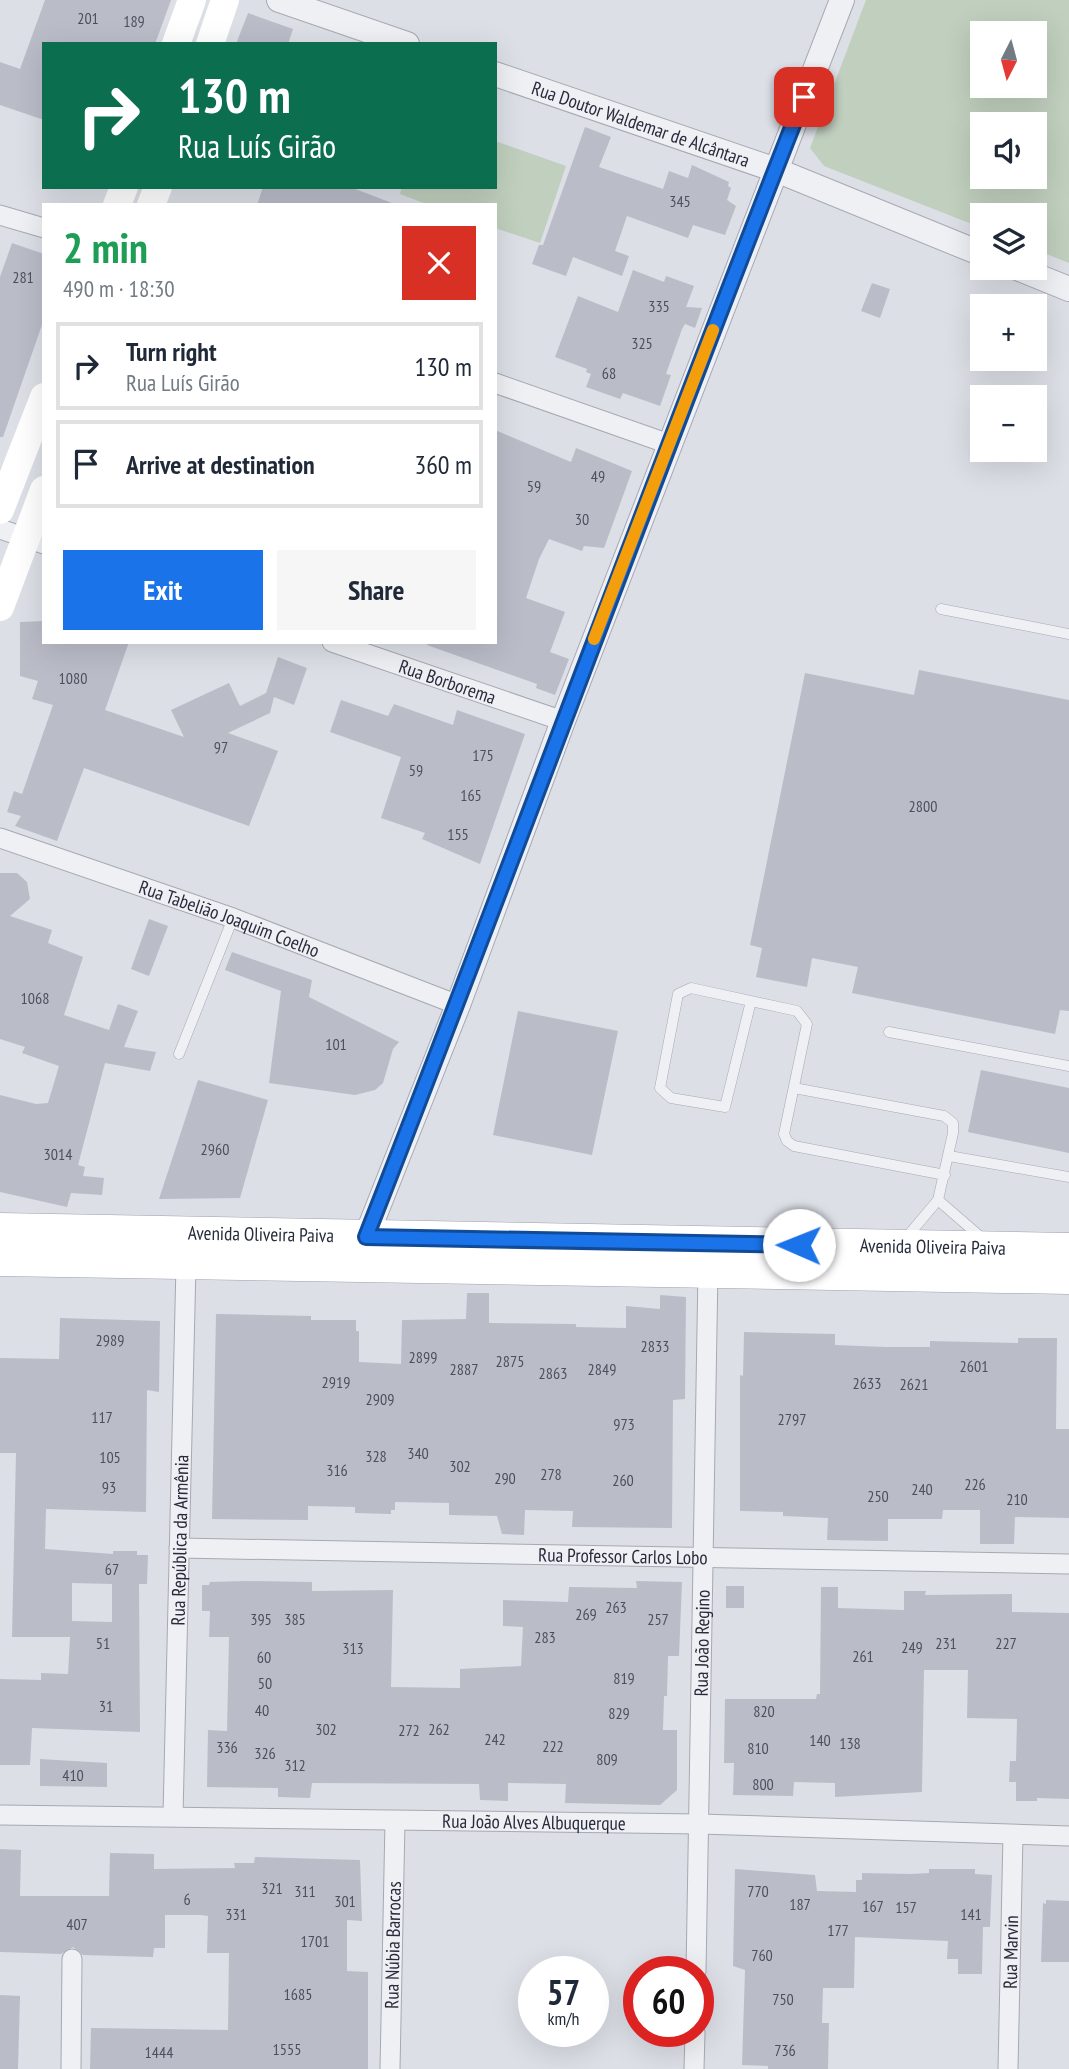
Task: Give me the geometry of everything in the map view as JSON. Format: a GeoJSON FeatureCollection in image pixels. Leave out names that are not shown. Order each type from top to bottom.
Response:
{"type":"FeatureCollection","features":[{"type":"Feature","properties":{"kind":"main road"},"geometry":{"type":"LineString","coordinates":[[177,42],[192,0]]}},
{"type":"Feature","properties":{"kind":"main road"},"geometry":{"type":"LineString","coordinates":[[211,42],[225,0]]}},
{"type":"Feature","properties":{"kind":"main road"},"geometry":{"type":"LineString","coordinates":[[0,510],[42,402]]}},
{"type":"Feature","properties":{"kind":"main road"},"geometry":{"type":"LineString","coordinates":[[0,607],[23,537],[42,494]]}},
{"type":"Feature","properties":{"kind":"main road","name":"Avenida Oliveira Paiva"},"geometry":{"type":"LineString","coordinates":[[0,1229],[1069,1249]]}},
{"type":"Feature","properties":{"kind":"main road","name":"Avenida Oliveira Paiva"},"geometry":{"type":"LineString","coordinates":[[0,1260],[1069,1278]]}},
{"type":"Feature","properties":{"kind":"street"},"geometry":{"type":"LineString","coordinates":[[279,0],[401,42]]}},
{"type":"Feature","properties":{"kind":"street"},"geometry":{"type":"LineString","coordinates":[[366,1237],[458,1005],[668,444],[842,0]]}},
{"type":"Feature","properties":{"kind":"street","name":"Rua Doutor Waldemar de Alcântara"},"geometry":{"type":"LineString","coordinates":[[497,75],[776,170],[970,249]]}},
{"type":"Feature","properties":{"kind":"street"},"geometry":{"type":"LineString","coordinates":[[0,215],[42,227]]}},
{"type":"Feature","properties":{"kind":"street"},"geometry":{"type":"LineString","coordinates":[[1047,280],[1069,289]]}},
{"type":"Feature","properties":{"kind":"street"},"geometry":{"type":"LineString","coordinates":[[497,384],[668,444]]}},
{"type":"Feature","properties":{"kind":"street","name":"Rua Borborema"},"geometry":{"type":"LineString","coordinates":[[338,644],[563,721]]}},
{"type":"Feature","properties":{"kind":"street","name":"Rua Tabelião Joaquim Coelho"},"geometry":{"type":"LineString","coordinates":[[0,838],[233,918],[458,1005]]}},
{"type":"Feature","properties":{"kind":"street","name":"Rua República da Armênia"},"geometry":{"type":"LineString","coordinates":[[173,1815],[186,1265]]}},
{"type":"Feature","properties":{"kind":"street","name":"Rua João Regino"},"geometry":{"type":"LineString","coordinates":[[696,1956],[708,1270]]}},
{"type":"Feature","properties":{"kind":"street","name":"Rua Professor Carlos Lobo"},"geometry":{"type":"LineString","coordinates":[[179,1548],[1069,1564]]}},
{"type":"Feature","properties":{"kind":"street","name":"Rua João Alves Albuquerque"},"geometry":{"type":"LineString","coordinates":[[0,1815],[173,1815],[395,1821],[700,1824],[1069,1836]]}},
{"type":"Feature","properties":{"kind":"street","name":"Rua Núbia Barrocas"},"geometry":{"type":"LineString","coordinates":[[390,2069],[395,1821]]}},
{"type":"Feature","properties":{"kind":"street","name":"Rua Marvin"},"geometry":{"type":"LineString","coordinates":[[1008,2069],[1013,1835]]}},
{"type":"Feature","properties":{"kind":"street"},"geometry":{"type":"LineString","coordinates":[[71,2069],[72,1959]]}},
{"type":"Feature","properties":{"kind":"street"},"geometry":{"type":"LineString","coordinates":[[694,2069],[695,2047]]}},
{"type":"Feature","properties":{"kind":"lane"},"geometry":{"type":"LineString","coordinates":[[941,609],[1069,634]]}},
{"type":"Feature","properties":{"kind":"lane"},"geometry":{"type":"LineString","coordinates":[[179,1054],[233,918]]}},
{"type":"Feature","properties":{"kind":"lane"},"geometry":{"type":"LineString","coordinates":[[751,1001],[725,1107],[670,1098],[663,1094],[660,1088],[678,994],[691,988],[751,1001],[797,1011],[807,1024],[784,1134],[787,1141],[794,1146],[945,1175]]}},
{"type":"Feature","properties":{"kind":"lane"},"geometry":{"type":"LineString","coordinates":[[889,1032],[1069,1066]]}},
{"type":"Feature","properties":{"kind":"lane"},"geometry":{"type":"LineString","coordinates":[[794,1088],[944,1116],[953,1123],[949,1156],[938,1200],[899,1246]]}},
{"type":"Feature","properties":{"kind":"lane"},"geometry":{"type":"LineString","coordinates":[[949,1156],[1069,1177]]}},
{"type":"Feature","properties":{"kind":"lane"},"geometry":{"type":"LineString","coordinates":[[938,1200],[993,1248]]}},
{"type":"Feature","properties":{"kind":"green space"},"geometry":{"type":"Polygon","coordinates":[[[866,0],[1069,0],[1069,263],[1047,254],[1047,203],[970,203],[970,223],[824,166],[810,148],[866,0]]]}},
{"type":"Feature","properties":{"kind":"green space"},"geometry":{"type":"Polygon","coordinates":[[[497,142],[566,166],[540,243],[497,229],[497,203],[424,203],[400,194],[401,189],[497,189],[497,142]]]}},
{"type":"Feature","properties":{"kind":"building"},"geometry":{"type":"Polygon","coordinates":[[[45,0],[171,0],[156,42],[42,42],[42,119],[0,105],[0,62],[20,69],[45,0]]]}},
{"type":"Feature","properties":{"kind":"building"},"geometry":{"type":"Polygon","coordinates":[[[248,13],[293,29],[289,42],[237,42],[248,13]]]}},
{"type":"Feature","properties":{"kind":"building"},"geometry":{"type":"Polygon","coordinates":[[[585,127],[611,137],[599,167],[663,189],[669,171],[688,178],[692,165],[729,182],[728,186],[731,188],[727,200],[736,206],[725,235],[693,225],[688,238],[627,216],[615,251],[629,256],[622,276],[573,257],[566,276],[532,264],[539,245],[543,245],[585,127]]]}},
{"type":"Feature","properties":{"kind":"building"},"geometry":{"type":"Polygon","coordinates":[[[262,189],[355,189],[392,203],[258,203],[262,189]]]}},
{"type":"Feature","properties":{"kind":"building"},"geometry":{"type":"Polygon","coordinates":[[[12,243],[42,253],[42,325],[3,437],[0,437],[0,277],[12,243]]]}},
{"type":"Feature","properties":{"kind":"building"},"geometry":{"type":"Polygon","coordinates":[[[633,270],[664,282],[666,276],[694,286],[686,307],[702,308],[695,328],[685,324],[682,329],[666,374],[671,375],[660,406],[623,393],[620,399],[586,387],[591,374],[586,372],[587,369],[555,357],[578,296],[618,312],[633,270]]]}},
{"type":"Feature","properties":{"kind":"building"},"geometry":{"type":"Polygon","coordinates":[[[872,283],[890,289],[880,318],[861,311],[872,283]]]}},
{"type":"Feature","properties":{"kind":"building"},"geometry":{"type":"Polygon","coordinates":[[[497,431],[571,462],[576,448],[632,471],[604,548],[584,546],[582,551],[549,539],[539,559],[526,598],[565,612],[550,652],[569,659],[555,695],[536,688],[537,684],[427,645],[497,644],[497,431]]]}},
{"type":"Feature","properties":{"kind":"building"},"geometry":{"type":"Polygon","coordinates":[[[42,621],[42,644],[128,644],[105,710],[184,737],[171,710],[229,683],[240,706],[266,693],[278,657],[307,668],[294,705],[274,697],[270,713],[228,733],[278,751],[249,826],[84,768],[57,841],[15,826],[21,816],[7,812],[14,791],[22,794],[53,705],[32,699],[38,681],[20,676],[20,622],[42,621]]]}},
{"type":"Feature","properties":{"kind":"building"},"geometry":{"type":"Polygon","coordinates":[[[919,670],[1069,700],[1069,1011],[1060,1010],[1055,1034],[852,993],[858,967],[812,958],[807,987],[756,977],[762,948],[750,945],[805,673],[914,695],[919,670]]]}},
{"type":"Feature","properties":{"kind":"building"},"geometry":{"type":"Polygon","coordinates":[[[341,700],[388,716],[394,704],[453,725],[457,710],[525,734],[480,864],[422,839],[425,833],[381,818],[401,757],[330,732],[341,700]]]}},
{"type":"Feature","properties":{"kind":"building"},"geometry":{"type":"Polygon","coordinates":[[[0,873],[17,873],[27,882],[30,899],[10,916],[52,930],[48,943],[83,957],[64,1015],[109,1030],[118,1004],[138,1011],[124,1047],[156,1052],[150,1071],[105,1063],[78,1165],[85,1167],[83,1176],[104,1178],[102,1195],[71,1193],[67,1207],[0,1192],[0,1095],[36,1104],[48,1103],[59,1066],[22,1053],[25,1047],[0,1039],[0,873]]]}},
{"type":"Feature","properties":{"kind":"building"},"geometry":{"type":"Polygon","coordinates":[[[149,919],[168,926],[149,976],[131,969],[149,919]]]}},
{"type":"Feature","properties":{"kind":"building"},"geometry":{"type":"Polygon","coordinates":[[[232,952],[312,980],[309,997],[399,1042],[393,1049],[383,1083],[375,1090],[355,1095],[269,1083],[281,991],[225,970],[232,952]]]}},
{"type":"Feature","properties":{"kind":"building"},"geometry":{"type":"Polygon","coordinates":[[[518,1011],[618,1031],[592,1155],[493,1135],[518,1011]]]}},
{"type":"Feature","properties":{"kind":"building"},"geometry":{"type":"Polygon","coordinates":[[[981,1070],[1069,1088],[1069,1153],[968,1132],[981,1070]]]}},
{"type":"Feature","properties":{"kind":"building"},"geometry":{"type":"Polygon","coordinates":[[[198,1080],[268,1100],[240,1198],[159,1199],[198,1080]]]}},
{"type":"Feature","properties":{"kind":"building"},"geometry":{"type":"Polygon","coordinates":[[[467,1293],[489,1293],[489,1323],[576,1324],[576,1327],[626,1328],[626,1306],[660,1309],[660,1295],[686,1297],[685,1399],[673,1400],[672,1528],[572,1527],[573,1511],[525,1510],[524,1535],[502,1534],[497,1516],[449,1515],[449,1503],[395,1502],[395,1510],[391,1510],[391,1514],[355,1513],[355,1507],[308,1506],[308,1520],[212,1519],[216,1314],[356,1320],[356,1331],[359,1331],[359,1362],[401,1364],[402,1320],[466,1319],[467,1293]]]}},
{"type":"Feature","properties":{"kind":"building"},"geometry":{"type":"Polygon","coordinates":[[[60,1318],[160,1321],[159,1392],[147,1390],[146,1512],[46,1509],[45,1549],[113,1554],[113,1551],[137,1551],[137,1555],[148,1555],[147,1584],[139,1584],[140,1732],[32,1728],[30,1765],[0,1765],[0,1679],[41,1680],[41,1673],[68,1674],[70,1637],[12,1637],[16,1453],[0,1453],[0,1358],[59,1359],[60,1318]],[[72,1583],[72,1621],[112,1622],[112,1584],[72,1583]]]}},
{"type":"Feature","properties":{"kind":"building"},"geometry":{"type":"Polygon","coordinates":[[[744,1332],[835,1334],[835,1345],[886,1347],[930,1347],[930,1341],[1018,1343],[1018,1338],[1057,1338],[1056,1429],[1069,1429],[1069,1518],[1015,1517],[1014,1544],[980,1544],[980,1510],[943,1510],[942,1519],[888,1519],[888,1541],[827,1540],[828,1518],[783,1516],[783,1512],[740,1511],[740,1375],[743,1376],[744,1332]]]}},
{"type":"Feature","properties":{"kind":"building"},"geometry":{"type":"Polygon","coordinates":[[[246,1581],[312,1582],[312,1591],[393,1590],[391,1687],[460,1688],[460,1669],[521,1666],[523,1627],[503,1626],[503,1600],[568,1602],[569,1587],[637,1588],[636,1581],[682,1582],[679,1656],[668,1656],[663,1730],[677,1730],[677,1790],[660,1805],[565,1803],[566,1784],[508,1783],[508,1801],[480,1800],[479,1784],[312,1783],[310,1798],[278,1797],[278,1788],[207,1787],[208,1730],[227,1731],[229,1637],[209,1637],[210,1611],[202,1611],[202,1585],[209,1585],[210,1582],[246,1581]]]}},
{"type":"Feature","properties":{"kind":"building"},"geometry":{"type":"Polygon","coordinates":[[[726,1586],[744,1586],[744,1608],[726,1608],[726,1586]]]}},
{"type":"Feature","properties":{"kind":"building"},"geometry":{"type":"Polygon","coordinates":[[[821,1587],[838,1587],[838,1608],[904,1610],[904,1591],[926,1591],[925,1595],[1012,1594],[1012,1612],[1069,1613],[1069,1799],[1037,1798],[1037,1801],[1016,1801],[1016,1782],[1009,1782],[1010,1761],[1016,1761],[1017,1719],[967,1718],[968,1670],[924,1670],[922,1792],[835,1797],[835,1783],[794,1782],[793,1796],[733,1795],[734,1763],[724,1763],[725,1699],[816,1699],[817,1694],[820,1694],[821,1587]]]}},
{"type":"Feature","properties":{"kind":"building"},"geometry":{"type":"Polygon","coordinates":[[[40,1759],[107,1763],[107,1787],[40,1786],[40,1759]]]}},
{"type":"Feature","properties":{"kind":"building"},"geometry":{"type":"Polygon","coordinates":[[[0,1849],[21,1850],[20,1896],[109,1896],[110,1853],[154,1854],[154,1869],[235,1868],[234,1863],[254,1863],[255,1857],[360,1860],[362,1921],[347,1920],[347,1971],[368,1972],[368,2069],[90,2069],[91,2028],[228,2030],[229,1953],[207,1953],[208,1916],[201,1915],[165,1915],[165,1948],[154,1948],[153,1957],[83,1955],[73,1947],[61,1954],[0,1952],[0,1849]]]}},
{"type":"Feature","properties":{"kind":"building"},"geometry":{"type":"Polygon","coordinates":[[[735,1869],[815,1875],[817,1891],[856,1892],[856,1880],[862,1880],[862,1873],[911,1874],[929,1873],[929,1869],[975,1869],[975,1874],[992,1875],[990,1927],[983,1927],[982,1974],[958,1974],[958,1959],[947,1959],[948,1941],[855,1937],[854,1988],[823,1988],[822,2023],[829,2023],[828,2069],[768,2069],[768,2066],[742,2065],[745,1970],[733,1966],[735,1869]]]}},
{"type":"Feature","properties":{"kind":"building"},"geometry":{"type":"Polygon","coordinates":[[[1046,1900],[1069,1901],[1069,1962],[1041,1962],[1043,1903],[1046,1904],[1046,1900]]]}},
{"type":"Feature","properties":{"kind":"building"},"geometry":{"type":"Polygon","coordinates":[[[0,1995],[20,1996],[18,2069],[0,2069],[0,1995]]]}},
{"type":"Feature","properties":{"kind":"slow traffic"},"geometry":{"type":"LineString","coordinates":[[594,639],[713,330]]}},
{"type":"Feature","properties":{"kind":"route"},"geometry":{"type":"LineString","coordinates":[[799,1245],[366,1237],[458,1005],[668,444],[804,97]]}}]}
